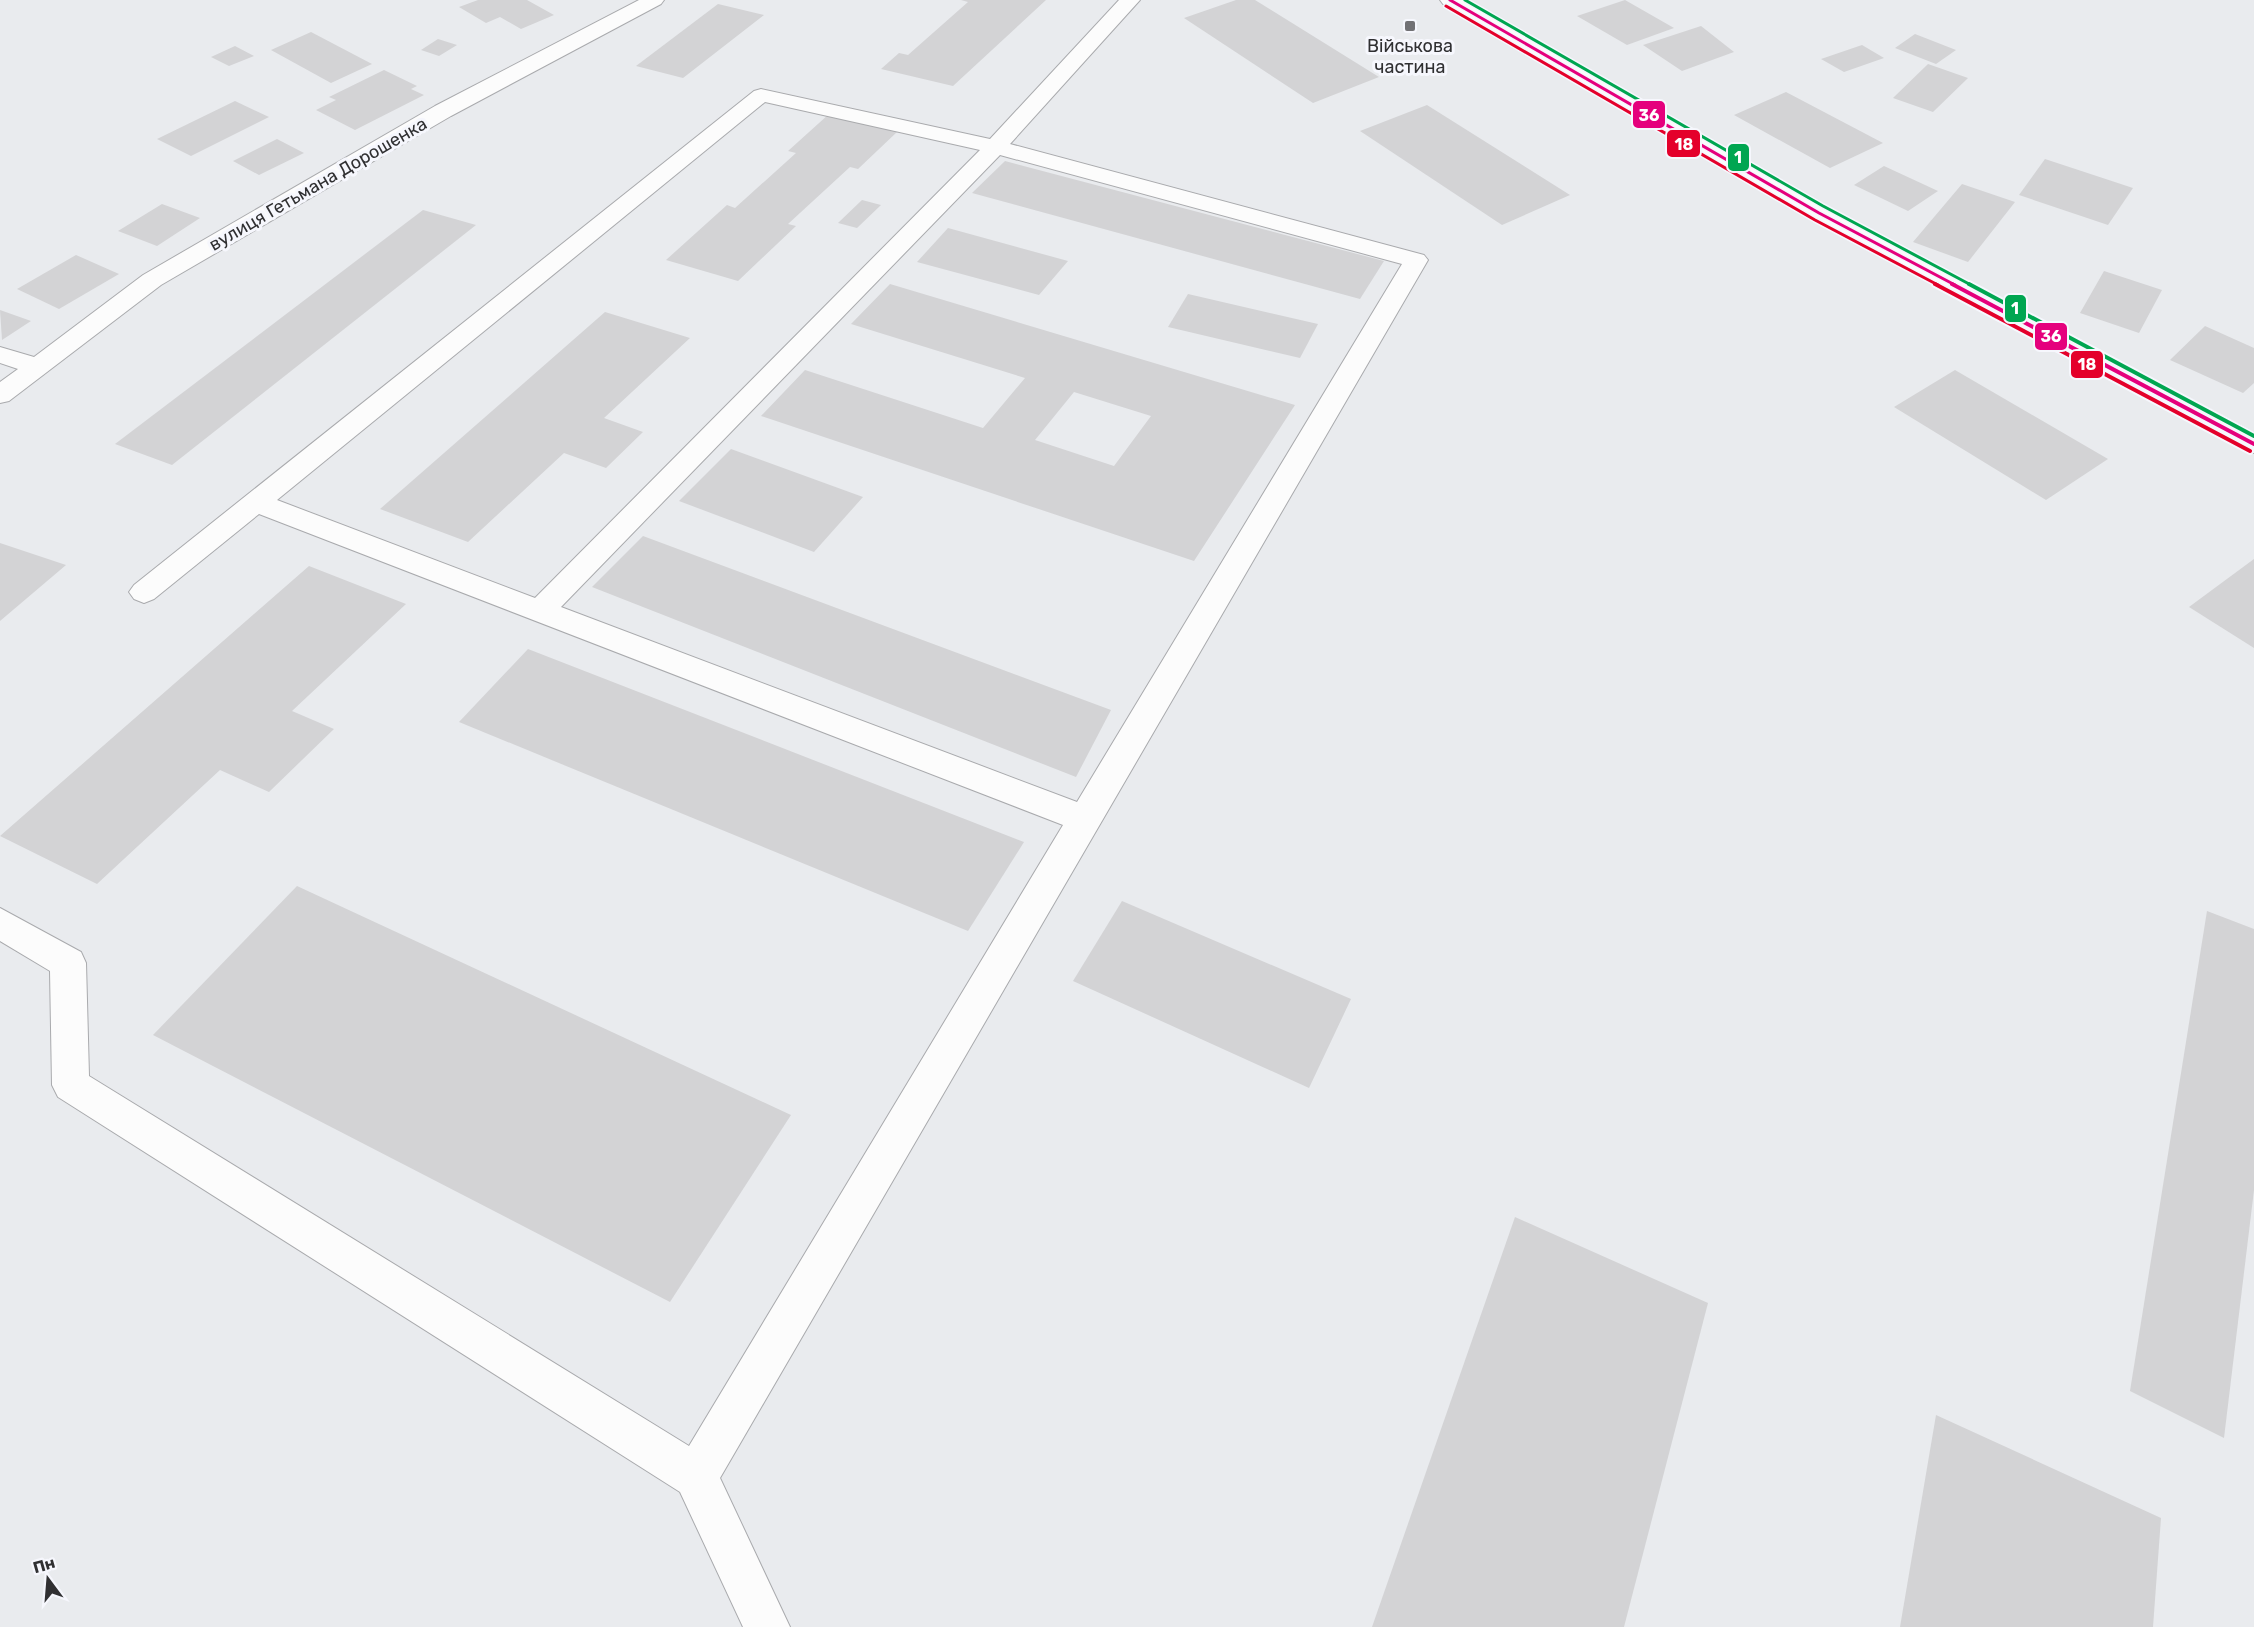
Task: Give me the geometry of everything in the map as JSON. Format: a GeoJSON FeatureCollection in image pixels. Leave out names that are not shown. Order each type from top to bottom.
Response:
{"type":"FeatureCollection","features":[{"type":"Feature","properties":{"kind":"main road","name":"вулиця Гетьмана Дорошенка"},"geometry":{"type":"LineString","coordinates":[[0,395],[153,280],[443,111],[654,0]]}},
{"type":"Feature","properties":{"kind":"main road"},"geometry":{"type":"LineString","coordinates":[[539,612],[994,147],[1130,0]]}},
{"type":"Feature","properties":{"kind":"main road"},"geometry":{"type":"LineString","coordinates":[[1450,0],[1819,213],[2254,444]]}},
{"type":"Feature","properties":{"kind":"main road"},"geometry":{"type":"LineString","coordinates":[[144,592],[761,95],[994,147],[1416,260],[696,1476]]}},
{"type":"Feature","properties":{"kind":"main road"},"geometry":{"type":"LineString","coordinates":[[0,355],[38,366]]}},
{"type":"Feature","properties":{"kind":"main road"},"geometry":{"type":"LineString","coordinates":[[255,502],[1084,819]]}},
{"type":"Feature","properties":{"kind":"main road"},"geometry":{"type":"LineString","coordinates":[[0,923],[68,963],[71,1085],[696,1476],[766,1627]]}},
{"type":"Feature","properties":{"kind":"building"},"geometry":{"type":"Polygon","coordinates":[[[478,0],[527,0],[554,15],[521,29],[500,17],[486,23],[459,7],[478,0]]]}},
{"type":"Feature","properties":{"kind":"building"},"geometry":{"type":"Polygon","coordinates":[[[961,0],[1046,0],[953,86],[881,69],[899,53],[908,55],[968,2],[961,0]]]}},
{"type":"Feature","properties":{"kind":"building"},"geometry":{"type":"Polygon","coordinates":[[[1236,0],[1255,0],[1379,77],[1313,103],[1184,18],[1236,0]]]}},
{"type":"Feature","properties":{"kind":"building"},"geometry":{"type":"Polygon","coordinates":[[[1625,0],[1674,28],[1627,45],[1577,16],[1625,0]]]}},
{"type":"Feature","properties":{"kind":"building"},"geometry":{"type":"Polygon","coordinates":[[[718,4],[764,15],[683,78],[636,66],[718,4]]]}},
{"type":"Feature","properties":{"kind":"building"},"geometry":{"type":"Polygon","coordinates":[[[1701,26],[1734,52],[1682,71],[1643,45],[1701,26]]]}},
{"type":"Feature","properties":{"kind":"building"},"geometry":{"type":"Polygon","coordinates":[[[311,32],[372,64],[331,83],[271,50],[311,32]]]}},
{"type":"Feature","properties":{"kind":"building"},"geometry":{"type":"Polygon","coordinates":[[[1915,34],[1956,50],[1936,64],[1895,48],[1915,34]]]}},
{"type":"Feature","properties":{"kind":"building"},"geometry":{"type":"Polygon","coordinates":[[[438,39],[457,45],[439,56],[421,50],[438,39]]]}},
{"type":"Feature","properties":{"kind":"building"},"geometry":{"type":"Polygon","coordinates":[[[1862,45],[1884,58],[1844,72],[1821,59],[1862,45]]]}},
{"type":"Feature","properties":{"kind":"building"},"geometry":{"type":"Polygon","coordinates":[[[235,46],[254,56],[229,66],[211,57],[235,46]]]}},
{"type":"Feature","properties":{"kind":"building"},"geometry":{"type":"Polygon","coordinates":[[[1928,64],[1968,78],[1933,112],[1893,98],[1928,64]]]}},
{"type":"Feature","properties":{"kind":"building"},"geometry":{"type":"Polygon","coordinates":[[[384,70],[417,86],[411,89],[424,95],[355,130],[316,110],[336,100],[329,97],[384,70]]]}},
{"type":"Feature","properties":{"kind":"building"},"geometry":{"type":"Polygon","coordinates":[[[1786,92],[1883,143],[1830,168],[1734,115],[1786,92]]]}},
{"type":"Feature","properties":{"kind":"building"},"geometry":{"type":"Polygon","coordinates":[[[235,101],[269,117],[191,156],[157,139],[235,101]]]}},
{"type":"Feature","properties":{"kind":"building"},"geometry":{"type":"Polygon","coordinates":[[[1427,105],[1570,195],[1502,225],[1360,131],[1427,105]]]}},
{"type":"Feature","properties":{"kind":"building"},"geometry":{"type":"Polygon","coordinates":[[[829,114],[897,132],[858,169],[850,167],[788,224],[796,226],[738,281],[666,260],[727,205],[735,208],[796,153],[788,151],[829,114]]]}},
{"type":"Feature","properties":{"kind":"building"},"geometry":{"type":"Polygon","coordinates":[[[277,139],[304,153],[259,175],[233,161],[277,139]]]}},
{"type":"Feature","properties":{"kind":"building"},"geometry":{"type":"Polygon","coordinates":[[[2045,159],[2133,188],[2108,225],[2019,195],[2045,159]]]}},
{"type":"Feature","properties":{"kind":"building"},"geometry":{"type":"Polygon","coordinates":[[[1005,161],[1384,261],[1360,299],[972,193],[1005,161]]]}},
{"type":"Feature","properties":{"kind":"building"},"geometry":{"type":"Polygon","coordinates":[[[1884,166],[1938,191],[1908,211],[1854,185],[1884,166]]]}},
{"type":"Feature","properties":{"kind":"building"},"geometry":{"type":"Polygon","coordinates":[[[1962,184],[2015,202],[1968,262],[1913,242],[1962,184]]]}},
{"type":"Feature","properties":{"kind":"building"},"geometry":{"type":"Polygon","coordinates":[[[862,200],[881,205],[857,228],[838,223],[862,200]]]}},
{"type":"Feature","properties":{"kind":"building"},"geometry":{"type":"Polygon","coordinates":[[[162,204],[200,218],[157,246],[118,231],[162,204]]]}},
{"type":"Feature","properties":{"kind":"building"},"geometry":{"type":"Polygon","coordinates":[[[423,210],[476,225],[172,465],[115,444],[423,210]]]}},
{"type":"Feature","properties":{"kind":"building"},"geometry":{"type":"Polygon","coordinates":[[[948,228],[1068,261],[1039,295],[917,262],[948,228]]]}},
{"type":"Feature","properties":{"kind":"building"},"geometry":{"type":"Polygon","coordinates":[[[76,255],[119,274],[59,309],[17,289],[76,255]]]}},
{"type":"Feature","properties":{"kind":"building"},"geometry":{"type":"Polygon","coordinates":[[[2104,271],[2162,290],[2139,333],[2080,313],[2104,271]]]}},
{"type":"Feature","properties":{"kind":"building"},"geometry":{"type":"Polygon","coordinates":[[[890,284],[1295,405],[1194,561],[761,416],[805,370],[983,428],[1025,378],[851,324],[890,284]],[[1074,392],[1035,440],[1114,466],[1151,416],[1074,392]]]}},
{"type":"Feature","properties":{"kind":"building"},"geometry":{"type":"Polygon","coordinates":[[[1188,294],[1318,324],[1300,358],[1168,327],[1188,294]]]}},
{"type":"Feature","properties":{"kind":"building"},"geometry":{"type":"Polygon","coordinates":[[[0,310],[31,321],[2,340],[0,310]]]}},
{"type":"Feature","properties":{"kind":"building"},"geometry":{"type":"Polygon","coordinates":[[[605,312],[690,338],[604,418],[643,432],[606,468],[564,453],[468,542],[380,509],[605,312]]]}},
{"type":"Feature","properties":{"kind":"building"},"geometry":{"type":"Polygon","coordinates":[[[2205,326],[2254,348],[2254,383],[2243,393],[2170,360],[2205,326]]]}},
{"type":"Feature","properties":{"kind":"building"},"geometry":{"type":"Polygon","coordinates":[[[1955,370],[2108,459],[2046,500],[1894,407],[1955,370]]]}},
{"type":"Feature","properties":{"kind":"building"},"geometry":{"type":"Polygon","coordinates":[[[731,449],[863,497],[814,552],[679,501],[731,449]]]}},
{"type":"Feature","properties":{"kind":"building"},"geometry":{"type":"Polygon","coordinates":[[[643,536],[1111,710],[1076,777],[592,587],[643,536]]]}},
{"type":"Feature","properties":{"kind":"building"},"geometry":{"type":"Polygon","coordinates":[[[0,543],[66,565],[0,621],[0,543]]]}},
{"type":"Feature","properties":{"kind":"building"},"geometry":{"type":"Polygon","coordinates":[[[2254,559],[2254,648],[2189,607],[2254,559]]]}},
{"type":"Feature","properties":{"kind":"building"},"geometry":{"type":"Polygon","coordinates":[[[309,566],[406,604],[292,711],[334,729],[269,792],[220,770],[97,884],[0,836],[309,566]]]}},
{"type":"Feature","properties":{"kind":"building"},"geometry":{"type":"Polygon","coordinates":[[[528,649],[1024,842],[968,931],[459,722],[528,649]]]}},
{"type":"Feature","properties":{"kind":"building"},"geometry":{"type":"Polygon","coordinates":[[[297,886],[791,1115],[670,1302],[153,1035],[297,886]]]}},
{"type":"Feature","properties":{"kind":"building"},"geometry":{"type":"Polygon","coordinates":[[[1122,901],[1351,999],[1309,1088],[1073,981],[1122,901]]]}},
{"type":"Feature","properties":{"kind":"building"},"geometry":{"type":"Polygon","coordinates":[[[2207,911],[2254,929],[2254,1190],[2224,1438],[2130,1391],[2207,911]]]}},
{"type":"Feature","properties":{"kind":"building"},"geometry":{"type":"Polygon","coordinates":[[[1515,1217],[1708,1303],[1624,1627],[1372,1627],[1515,1217]]]}},
{"type":"Feature","properties":{"kind":"building"},"geometry":{"type":"Polygon","coordinates":[[[1936,1415],[2161,1518],[2153,1627],[1900,1627],[1936,1415]]]}},
{"type":"Feature","properties":{"kind":"transit line","name":"36"},"geometry":{"type":"LineString","coordinates":[[1450,0],[1819,213],[2254,444]]}},
{"type":"Feature","properties":{"kind":"transit line","name":"1"},"geometry":{"type":"LineString","coordinates":[[1465,0],[1823,206],[2254,436]]}},
{"type":"Feature","properties":{"kind":"transit line","name":"18"},"geometry":{"type":"LineString","coordinates":[[1446,6],[1815,220],[2250,451]]}},
{"type":"Feature","properties":{"kind":"place","name":"Військова частина"},"geometry":{"type":"Point","coordinates":[1410,26]}}]}
